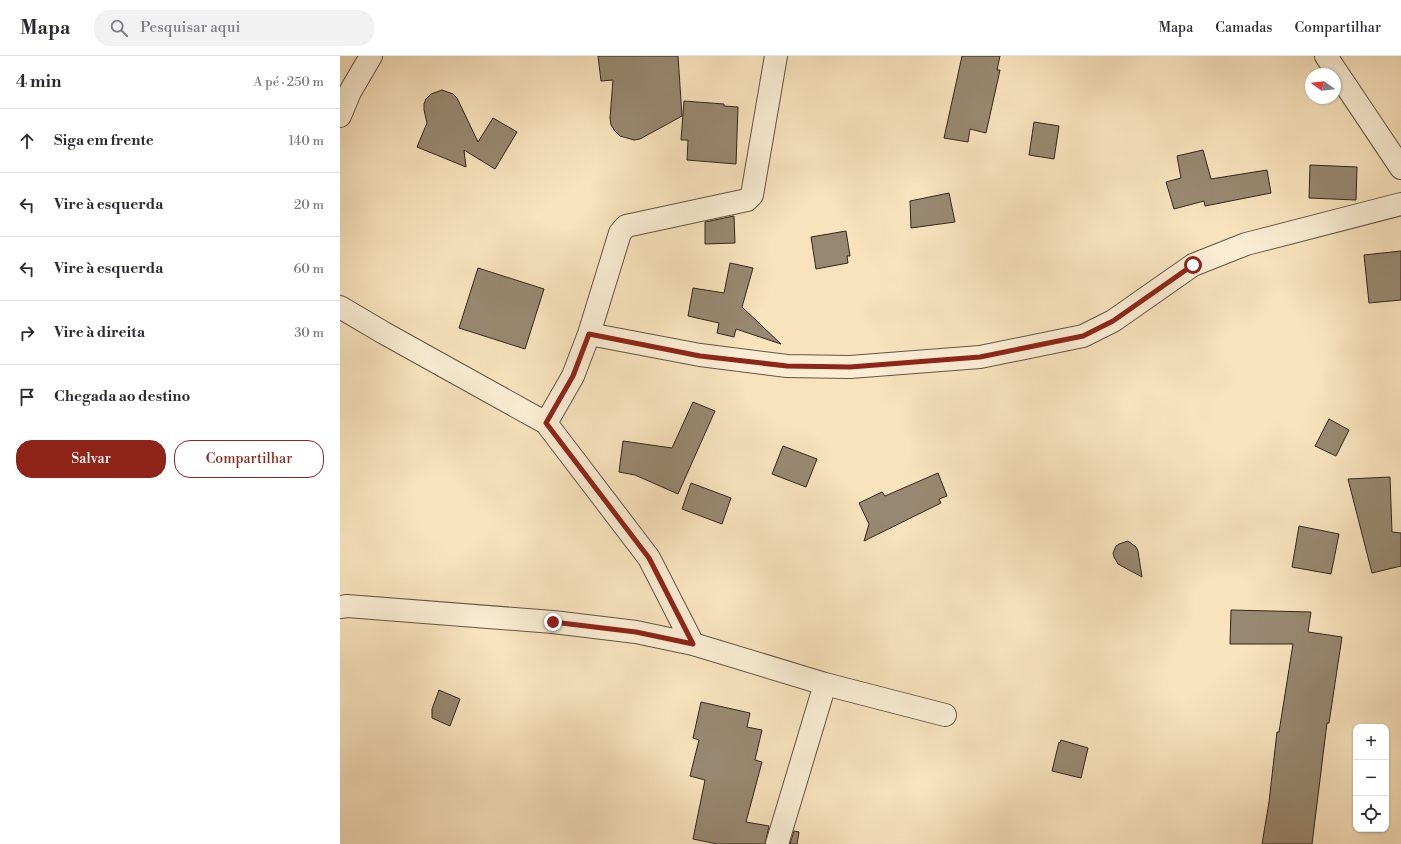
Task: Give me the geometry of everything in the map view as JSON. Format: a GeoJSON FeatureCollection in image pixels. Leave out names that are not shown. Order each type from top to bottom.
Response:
{"type":"FeatureCollection","features":[{"type":"Feature","properties":{"kind":"street"},"geometry":{"type":"LineString","coordinates":[[340,116],[350,92],[371,56]]}},
{"type":"Feature","properties":{"kind":"street"},"geometry":{"type":"LineString","coordinates":[[546,423],[573,376],[589,334],[620,233],[626,226],[747,200],[752,195],[776,56]]}},
{"type":"Feature","properties":{"kind":"street"},"geometry":{"type":"LineString","coordinates":[[1326,56],[1401,168]]}},
{"type":"Feature","properties":{"kind":"street"},"geometry":{"type":"LineString","coordinates":[[589,334],[700,356],[787,366],[850,367],[980,357],[1083,336],[1113,321],[1193,265],[1246,244],[1401,204]]}},
{"type":"Feature","properties":{"kind":"street"},"geometry":{"type":"LineString","coordinates":[[340,307],[546,423],[649,558],[693,644]]}},
{"type":"Feature","properties":{"kind":"street"},"geometry":{"type":"LineString","coordinates":[[340,607],[347,606],[553,622],[636,632],[693,644],[825,684],[945,715]]}},
{"type":"Feature","properties":{"kind":"street"},"geometry":{"type":"LineString","coordinates":[[777,844],[825,684]]}},
{"type":"Feature","properties":{"kind":"building"},"geometry":{"type":"Polygon","coordinates":[[[598,56],[678,56],[682,116],[640,139],[634,140],[620,136],[611,125],[610,118],[613,80],[601,81],[598,56]]]}},
{"type":"Feature","properties":{"kind":"building"},"geometry":{"type":"Polygon","coordinates":[[[962,56],[1000,56],[997,70],[1000,70],[986,133],[970,129],[968,142],[944,138],[962,56]]]}},
{"type":"Feature","properties":{"kind":"building"},"geometry":{"type":"Polygon","coordinates":[[[442,90],[453,94],[457,98],[478,142],[493,118],[517,132],[495,169],[464,150],[466,167],[417,147],[427,123],[424,110],[426,99],[431,94],[442,90]]]}},
{"type":"Feature","properties":{"kind":"building"},"geometry":{"type":"Polygon","coordinates":[[[684,101],[724,104],[724,106],[738,107],[736,164],[687,160],[688,140],[681,140],[684,101]]]}},
{"type":"Feature","properties":{"kind":"building"},"geometry":{"type":"Polygon","coordinates":[[[1034,122],[1059,126],[1054,159],[1029,155],[1034,122]]]}},
{"type":"Feature","properties":{"kind":"building"},"geometry":{"type":"Polygon","coordinates":[[[1203,150],[1211,179],[1267,170],[1271,193],[1205,206],[1204,201],[1174,209],[1166,182],[1181,178],[1177,156],[1203,150]]]}},
{"type":"Feature","properties":{"kind":"building"},"geometry":{"type":"Polygon","coordinates":[[[1310,165],[1357,167],[1356,200],[1309,198],[1310,165]]]}},
{"type":"Feature","properties":{"kind":"building"},"geometry":{"type":"Polygon","coordinates":[[[949,193],[955,222],[911,228],[910,201],[949,193]]]}},
{"type":"Feature","properties":{"kind":"building"},"geometry":{"type":"Polygon","coordinates":[[[734,216],[735,243],[705,244],[705,222],[734,216]]]}},
{"type":"Feature","properties":{"kind":"building"},"geometry":{"type":"Polygon","coordinates":[[[846,231],[850,256],[847,256],[848,263],[816,269],[811,237],[846,231]]]}},
{"type":"Feature","properties":{"kind":"building"},"geometry":{"type":"Polygon","coordinates":[[[1401,251],[1401,300],[1369,303],[1364,255],[1401,251]]]}},
{"type":"Feature","properties":{"kind":"building"},"geometry":{"type":"Polygon","coordinates":[[[730,263],[753,268],[742,307],[781,344],[736,329],[734,337],[717,333],[719,323],[688,316],[693,288],[724,293],[730,263]]]}},
{"type":"Feature","properties":{"kind":"building"},"geometry":{"type":"Polygon","coordinates":[[[478,268],[544,289],[525,349],[459,328],[478,268]]]}},
{"type":"Feature","properties":{"kind":"building"},"geometry":{"type":"Polygon","coordinates":[[[693,402],[715,411],[678,494],[635,475],[619,472],[623,441],[672,448],[693,402]]]}},
{"type":"Feature","properties":{"kind":"building"},"geometry":{"type":"Polygon","coordinates":[[[1329,419],[1349,430],[1336,456],[1315,446],[1329,419]]]}},
{"type":"Feature","properties":{"kind":"building"},"geometry":{"type":"Polygon","coordinates":[[[783,446],[817,459],[806,487],[772,474],[783,446]]]}},
{"type":"Feature","properties":{"kind":"building"},"geometry":{"type":"Polygon","coordinates":[[[938,473],[947,496],[939,499],[941,503],[864,541],[869,524],[859,503],[882,492],[885,496],[938,473]]]}},
{"type":"Feature","properties":{"kind":"building"},"geometry":{"type":"Polygon","coordinates":[[[1390,477],[1392,532],[1401,533],[1401,566],[1372,573],[1348,479],[1390,477]]]}},
{"type":"Feature","properties":{"kind":"building"},"geometry":{"type":"Polygon","coordinates":[[[691,483],[731,498],[722,524],[682,509],[691,483]]]}},
{"type":"Feature","properties":{"kind":"building"},"geometry":{"type":"Polygon","coordinates":[[[1299,526],[1339,534],[1331,574],[1292,567],[1299,526]]]}},
{"type":"Feature","properties":{"kind":"building"},"geometry":{"type":"Polygon","coordinates":[[[1128,541],[1136,547],[1138,551],[1142,577],[1118,564],[1114,557],[1113,553],[1116,546],[1128,541]]]}},
{"type":"Feature","properties":{"kind":"building"},"geometry":{"type":"Polygon","coordinates":[[[1231,610],[1311,612],[1308,632],[1342,637],[1329,723],[1327,723],[1312,844],[1262,844],[1269,802],[1277,732],[1279,732],[1293,644],[1230,644],[1231,610]]]}},
{"type":"Feature","properties":{"kind":"building"},"geometry":{"type":"Polygon","coordinates":[[[439,690],[460,699],[450,726],[432,718],[432,709],[439,690]]]}},
{"type":"Feature","properties":{"kind":"building"},"geometry":{"type":"Polygon","coordinates":[[[701,702],[750,713],[747,727],[762,730],[755,760],[762,762],[746,822],[769,826],[765,844],[717,844],[693,839],[705,780],[690,776],[699,740],[693,738],[701,702]]]}},
{"type":"Feature","properties":{"kind":"building"},"geometry":{"type":"Polygon","coordinates":[[[1061,740],[1088,748],[1081,778],[1052,771],[1059,742],[1060,743],[1061,740]]]}},
{"type":"Feature","properties":{"kind":"building"},"geometry":{"type":"Polygon","coordinates":[[[794,831],[799,832],[797,844],[790,844],[794,831]]]}},
{"type":"Feature","properties":{"kind":"route"},"geometry":{"type":"LineString","coordinates":[[553,622],[636,632],[693,644],[649,558],[546,423],[573,376],[589,334],[700,356],[787,366],[850,367],[980,357],[1083,336],[1113,321],[1193,265]]}}]}
